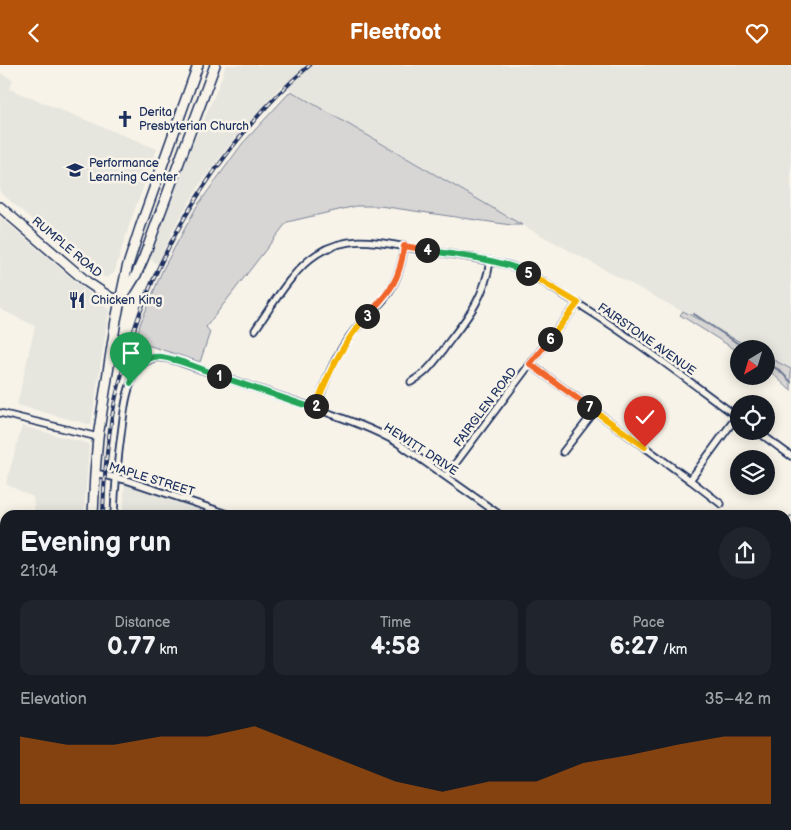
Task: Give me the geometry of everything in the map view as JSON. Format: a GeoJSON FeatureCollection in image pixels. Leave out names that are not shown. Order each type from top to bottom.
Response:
{"type":"FeatureCollection","features":[{"type":"Feature","properties":{"kind":"main road"},"geometry":{"type":"LineString","coordinates":[[93,510],[98,437],[116,320],[132,250],[198,65]]}},
{"type":"Feature","properties":{"kind":"main road"},"geometry":{"type":"LineString","coordinates":[[121,300],[144,257],[215,65]]}},
{"type":"Feature","properties":{"kind":"main road"},"geometry":{"type":"LineString","coordinates":[[177,167],[170,160],[170,154],[177,133],[178,121]]}},
{"type":"Feature","properties":{"kind":"main road","name":"RUMPLE ROAD"},"geometry":{"type":"LineString","coordinates":[[0,207],[87,282],[111,298],[121,300]]}},
{"type":"Feature","properties":{"kind":"street","name":"FAIRSTONE AVENUE"},"geometry":{"type":"LineString","coordinates":[[255,330],[289,281],[317,253],[339,244],[355,241],[404,246],[490,261],[524,271],[578,303],[730,411]]}},
{"type":"Feature","properties":{"kind":"street"},"geometry":{"type":"LineString","coordinates":[[316,409],[329,372],[349,338],[358,325],[383,300],[394,284],[403,259],[404,246]]}},
{"type":"Feature","properties":{"kind":"street"},"geometry":{"type":"LineString","coordinates":[[411,382],[428,369],[463,325],[480,298],[487,281],[490,261]]}},
{"type":"Feature","properties":{"kind":"street","name":"FAIRGLEN ROAD"},"geometry":{"type":"LineString","coordinates":[[446,476],[578,303]]}},
{"type":"Feature","properties":{"kind":"street","name":"HEWITT DRIVE"},"geometry":{"type":"LineString","coordinates":[[116,477],[123,419],[131,383],[134,376],[146,362],[154,357],[160,357],[177,361],[382,433],[493,510]]}},
{"type":"Feature","properties":{"kind":"street"},"geometry":{"type":"LineString","coordinates":[[530,364],[721,504]]}},
{"type":"Feature","properties":{"kind":"street"},"geometry":{"type":"LineString","coordinates":[[563,452],[595,411]]}},
{"type":"Feature","properties":{"kind":"street"},"geometry":{"type":"LineString","coordinates":[[0,413],[98,437]]}},
{"type":"Feature","properties":{"kind":"street"},"geometry":{"type":"LineString","coordinates":[[690,481],[730,428]]}},
{"type":"Feature","properties":{"kind":"street"},"geometry":{"type":"LineString","coordinates":[[769,440],[791,456]]}},
{"type":"Feature","properties":{"kind":"street","name":"MAPLE STREET"},"geometry":{"type":"LineString","coordinates":[[95,473],[116,477],[216,510]]}},
{"type":"Feature","properties":{"kind":"street"},"geometry":{"type":"LineString","coordinates":[[114,510],[116,477]]}},
{"type":"Feature","properties":{"kind":"shaded area"},"geometry":{"type":"Polygon","coordinates":[[[226,65],[791,65],[791,370],[775,361],[775,340],[735,340],[522,225],[282,85],[234,139],[202,181],[177,222],[157,264],[149,258],[185,163],[226,65]]]}},
{"type":"Feature","properties":{"kind":"shaded area","name":"Performance Learning Center"},"geometry":{"type":"Polygon","coordinates":[[[0,73],[13,80],[9,89],[157,149],[114,273],[106,278],[83,263],[0,192],[0,73]]]}},
{"type":"Feature","properties":{"kind":"shaded area"},"geometry":{"type":"Polygon","coordinates":[[[291,91],[522,225],[380,206],[356,206],[287,222],[206,327],[210,332],[200,362],[135,341],[163,269],[197,206],[242,144],[291,91]]]}},
{"type":"Feature","properties":{"kind":"shaded area"},"geometry":{"type":"Polygon","coordinates":[[[0,217],[109,310],[91,425],[17,405],[35,326],[0,309],[0,217]]]}},
{"type":"Feature","properties":{"kind":"shaded area"},"geometry":{"type":"Polygon","coordinates":[[[683,311],[736,340],[730,340],[730,346],[680,315],[683,311]]]}},
{"type":"Feature","properties":{"kind":"shaded area"},"geometry":{"type":"Polygon","coordinates":[[[775,361],[791,369],[791,391],[775,376],[775,361]]]}},
{"type":"Feature","properties":{"kind":"shaded area"},"geometry":{"type":"Polygon","coordinates":[[[22,426],[89,444],[84,510],[34,510],[33,497],[6,484],[22,426]]]}},
{"type":"Feature","properties":{"kind":"shaded area"},"geometry":{"type":"Polygon","coordinates":[[[125,482],[205,510],[123,510],[125,482]]]}},
{"type":"Feature","properties":{"kind":"waterway"},"geometry":{"type":"LineString","coordinates":[[694,314],[733,340]]}},
{"type":"Feature","properties":{"kind":"waterway"},"geometry":{"type":"LineString","coordinates":[[775,368],[791,382]]}},
{"type":"Feature","properties":{"kind":"railway"},"geometry":{"type":"LineString","coordinates":[[103,510],[108,447],[116,397],[131,340],[162,261],[181,224],[227,154],[280,92],[310,65]]}},
{"type":"Feature","properties":{"kind":"place","name":"Derita Presbyterian Church"},"geometry":{"type":"Point","coordinates":[125,119]}},
{"type":"Feature","properties":{"kind":"place","name":"Performance Learning Center"},"geometry":{"type":"Point","coordinates":[75,170]}},
{"type":"Feature","properties":{"kind":"place","name":"Chicken King"},"geometry":{"type":"Point","coordinates":[77,300]}},
{"type":"Feature","properties":{"kind":"route"},"geometry":{"type":"LineString","coordinates":[[131,383],[139,369],[149,359],[160,357],[177,361],[316,409],[329,372],[349,338],[358,325],[383,300],[394,284],[403,259],[404,246],[514,267],[535,277],[578,303],[530,364],[645,447]]}}]}
